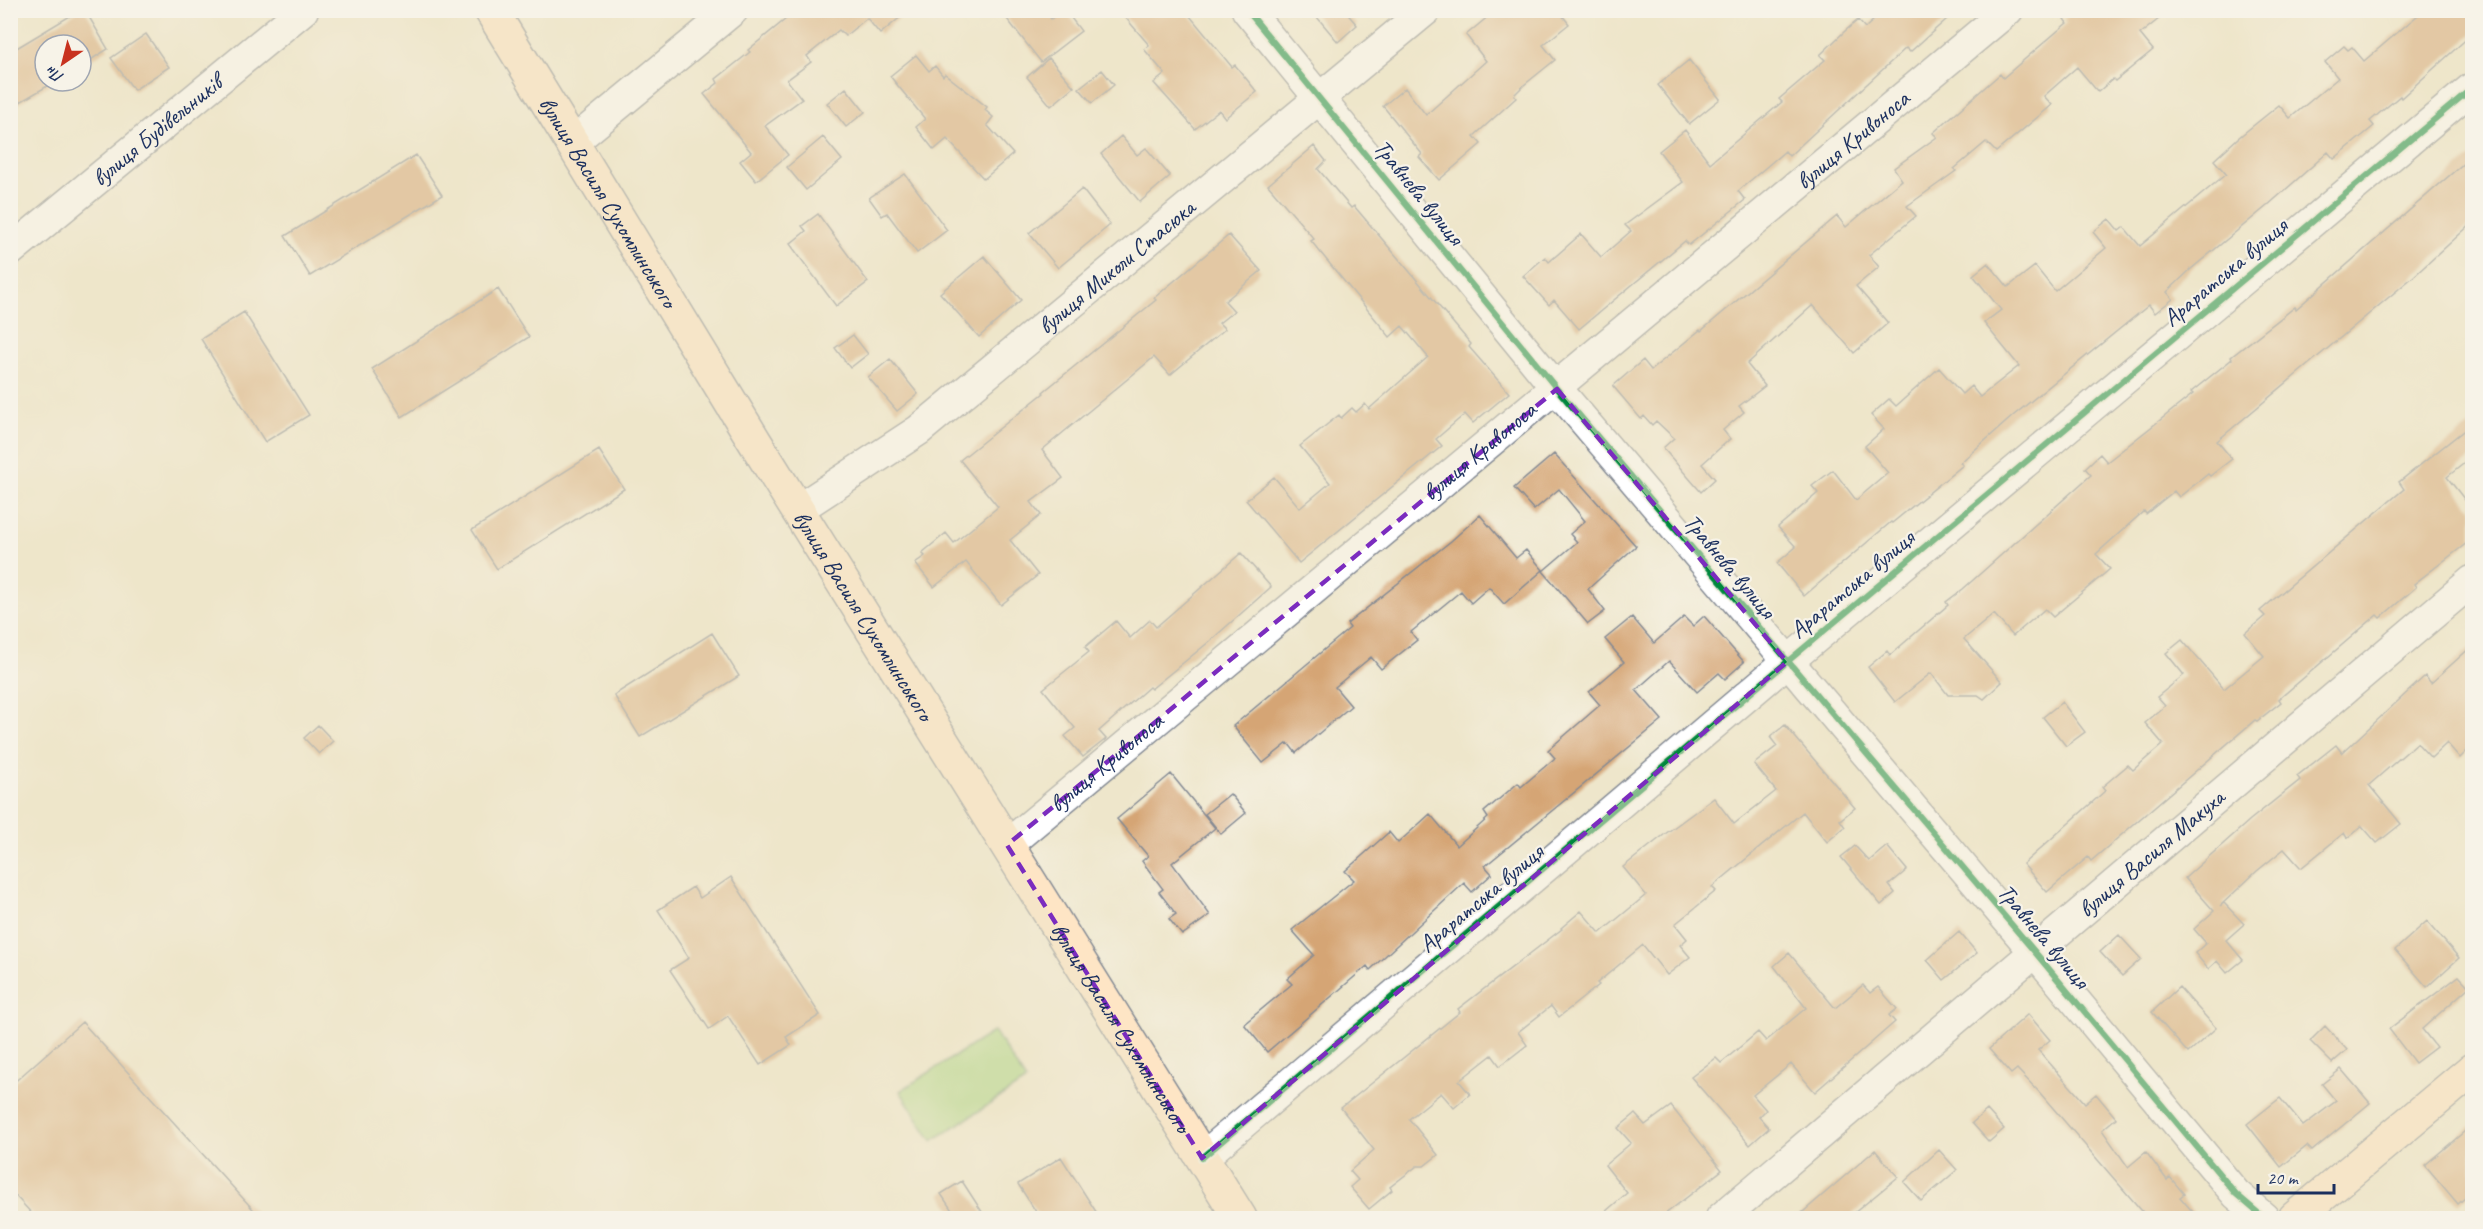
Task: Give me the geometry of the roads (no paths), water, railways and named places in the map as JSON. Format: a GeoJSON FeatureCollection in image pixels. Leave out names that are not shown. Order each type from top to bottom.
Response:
{"type":"FeatureCollection","features":[{"type":"Feature","properties":{"kind":"main road","name":"вулиця Василя Сухомлинського"},"geometry":{"type":"LineString","coordinates":[[491,10],[797,510],[1240,1218]]}},
{"type":"Feature","properties":{"kind":"main road"},"geometry":{"type":"LineString","coordinates":[[2295,1218],[2472,1070]]}},
{"type":"Feature","properties":{"kind":"street","name":"вулиця Будівельників"},"geometry":{"type":"LineString","coordinates":[[10,250],[303,10]]}},
{"type":"Feature","properties":{"kind":"street"},"geometry":{"type":"LineString","coordinates":[[572,143],[733,10]]}},
{"type":"Feature","properties":{"kind":"street","name":"Травнева вулиця"},"geometry":{"type":"LineString","coordinates":[[1247,10],[1557,389],[2034,951],[2236,1194],[2264,1218]]}},
{"type":"Feature","properties":{"kind":"street","name":"вулиця Миколи Стасюка"},"geometry":{"type":"LineString","coordinates":[[797,510],[919,430],[1426,10]]}},
{"type":"Feature","properties":{"kind":"street","name":"вулиця Кривоноса"},"geometry":{"type":"LineString","coordinates":[[1008,845],[1557,389],[2008,10]]}},
{"type":"Feature","properties":{"kind":"street","name":"Араратська вулиця"},"geometry":{"type":"LineString","coordinates":[[1203,1158],[1787,662],[2472,88]]}},
{"type":"Feature","properties":{"kind":"street","name":"вулиця Василя Макуха"},"geometry":{"type":"LineString","coordinates":[[1721,1218],[2472,581]]}}]}
